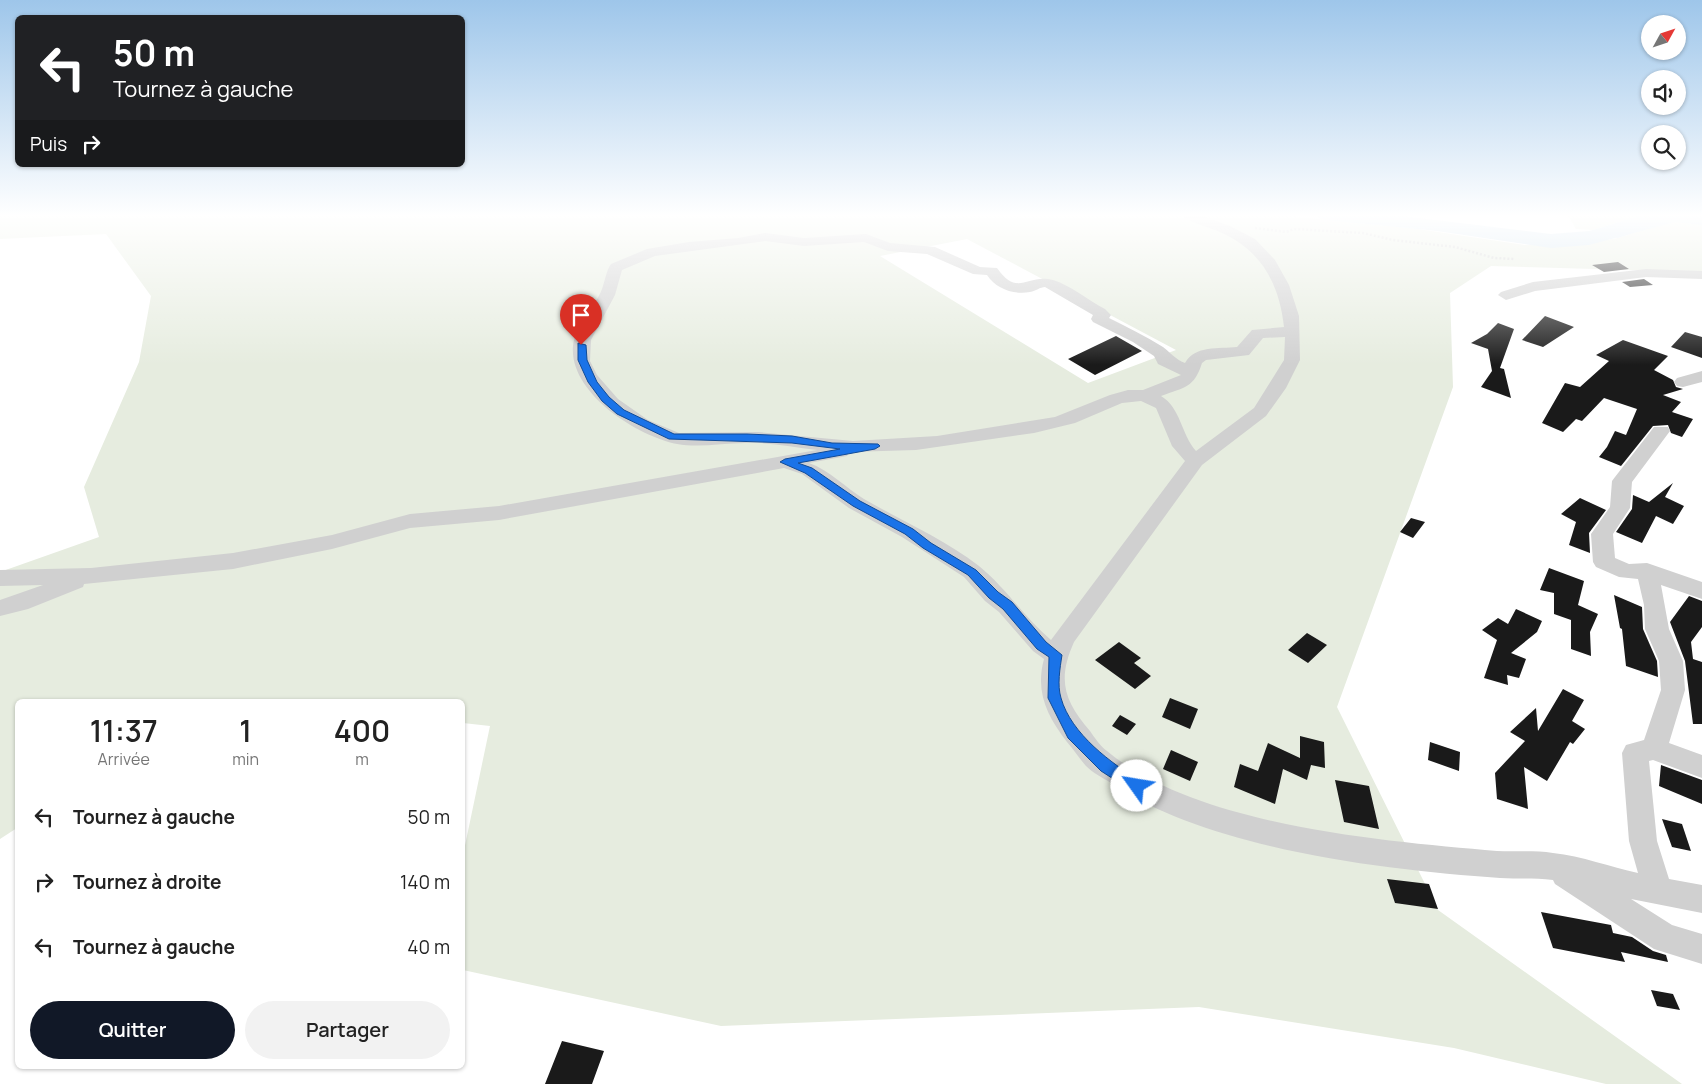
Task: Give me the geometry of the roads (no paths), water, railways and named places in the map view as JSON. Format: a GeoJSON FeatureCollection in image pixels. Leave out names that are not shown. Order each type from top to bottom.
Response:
{"type":"FeatureCollection","features":[{"type":"Feature","properties":{"kind":"street"},"geometry":{"type":"LineString","coordinates":[[622,265],[616,267],[610,287],[581,345],[582,360],[593,382],[606,399],[621,412],[673,437],[756,438],[792,440],[832,446],[875,446]]}},
{"type":"Feature","properties":{"kind":"street"},"geometry":{"type":"LineString","coordinates":[[964,265],[978,271],[992,271],[996,281],[1004,284],[1026,288],[1034,286],[1036,283],[1045,282],[1099,312],[1102,315],[1099,319],[1139,339],[1162,354],[1164,360],[1191,373]]}},
{"type":"Feature","properties":{"kind":"street"},"geometry":{"type":"LineString","coordinates":[[1271,265],[1281,285],[1291,316],[1293,332],[1292,360],[1277,388],[1262,410],[1195,461],[1064,638],[1056,655],[1053,673],[1054,698],[1073,734],[1106,767],[1153,796],[1251,829],[1361,849],[1496,864],[1553,866],[1658,892],[1702,899]]}},
{"type":"Feature","properties":{"kind":"street"},"geometry":{"type":"LineString","coordinates":[[1506,295],[1533,287],[1646,273],[1702,275]]}},
{"type":"Feature","properties":{"kind":"street"},"geometry":{"type":"LineString","coordinates":[[0,578],[91,576],[233,561],[332,542],[410,521],[499,513],[875,446],[973,437],[1018,430],[1068,419],[1121,397],[1144,396],[1185,381],[1191,373],[1194,361],[1197,358],[1210,354],[1243,351],[1258,333],[1293,332]]}},
{"type":"Feature","properties":{"kind":"street"},"geometry":{"type":"LineString","coordinates":[[1683,382],[1702,376]]}},
{"type":"Feature","properties":{"kind":"street"},"geometry":{"type":"LineString","coordinates":[[1144,396],[1164,405],[1181,446],[1195,461]]}},
{"type":"Feature","properties":{"kind":"street"},"geometry":{"type":"LineString","coordinates":[[1661,431],[1622,481],[1620,508],[1602,534],[1604,562],[1627,572],[1647,571],[1702,591]]}},
{"type":"Feature","properties":{"kind":"street"},"geometry":{"type":"LineString","coordinates":[[785,462],[809,470],[856,503],[909,532],[972,572],[993,595],[1007,606],[1041,646],[1056,655]]}},
{"type":"Feature","properties":{"kind":"street"},"geometry":{"type":"LineString","coordinates":[[1647,571],[1655,605],[1657,629],[1671,661],[1673,690],[1654,749]]}},
{"type":"Feature","properties":{"kind":"street"},"geometry":{"type":"LineString","coordinates":[[0,608],[20,603],[91,576]]}},
{"type":"Feature","properties":{"kind":"street"},"geometry":{"type":"LineString","coordinates":[[1658,892],[1643,841],[1635,753],[1654,749],[1702,767]]}},
{"type":"Feature","properties":{"kind":"street"},"geometry":{"type":"LineString","coordinates":[[1553,866],[1634,920],[1666,938],[1702,949]]}}]}
